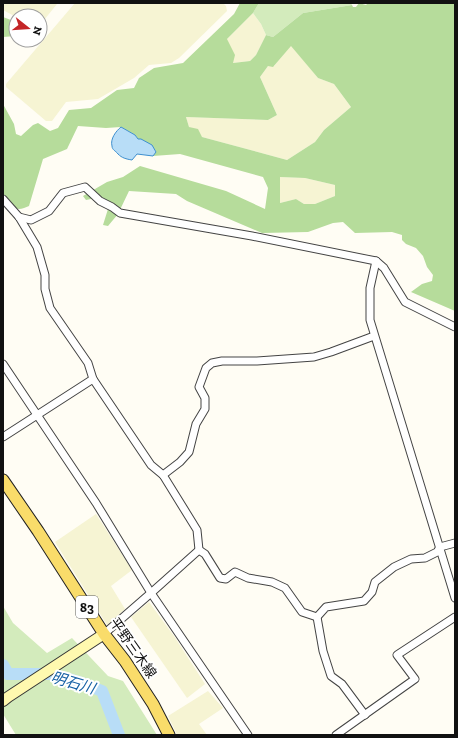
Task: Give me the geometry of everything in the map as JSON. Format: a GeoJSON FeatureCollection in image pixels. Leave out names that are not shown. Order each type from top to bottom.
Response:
{"type":"FeatureCollection","features":[{"type":"Feature","properties":{"kind":"main road","name":"平野三木線"},"geometry":{"type":"LineString","coordinates":[[3,480],[38,531],[102,636],[125,661],[153,704],[169,735]]}},
{"type":"Feature","properties":{"kind":"street"},"geometry":{"type":"LineString","coordinates":[[19,217],[31,220],[49,211],[63,193],[85,187],[100,201],[112,206],[120,213],[252,236],[376,261],[384,268],[405,302],[455,327]]}},
{"type":"Feature","properties":{"kind":"street"},"geometry":{"type":"LineString","coordinates":[[3,199],[19,217],[37,247],[45,276],[44,289],[50,308],[88,363],[93,379],[151,465],[163,475],[197,530],[199,550]]}},
{"type":"Feature","properties":{"kind":"street"},"geometry":{"type":"LineString","coordinates":[[376,261],[370,288],[370,320],[455,598]]}},
{"type":"Feature","properties":{"kind":"street"},"geometry":{"type":"LineString","coordinates":[[163,475],[180,462],[189,452],[196,424],[205,409],[205,398],[199,387],[206,368],[212,363],[222,361],[257,361],[314,357],[374,336]]}},
{"type":"Feature","properties":{"kind":"street"},"geometry":{"type":"LineString","coordinates":[[3,364],[96,503],[151,593],[248,735]]}},
{"type":"Feature","properties":{"kind":"street"},"geometry":{"type":"LineString","coordinates":[[3,437],[93,379]]}},
{"type":"Feature","properties":{"kind":"street"},"geometry":{"type":"LineString","coordinates":[[317,617],[326,607],[364,601],[372,592],[375,582],[394,568],[411,560],[425,558],[436,552],[440,547],[455,543]]}},
{"type":"Feature","properties":{"kind":"street"},"geometry":{"type":"LineString","coordinates":[[3,701],[14,692],[102,636],[199,550]]}},
{"type":"Feature","properties":{"kind":"street"},"geometry":{"type":"LineString","coordinates":[[199,550],[205,554],[220,578],[226,579],[235,572],[248,578],[272,582],[285,588],[302,612],[317,617]]}},
{"type":"Feature","properties":{"kind":"street"},"geometry":{"type":"LineString","coordinates":[[317,617],[323,651],[331,676],[342,684],[365,715]]}},
{"type":"Feature","properties":{"kind":"street"},"geometry":{"type":"LineString","coordinates":[[336,735],[416,679],[397,655],[455,617]]}},
{"type":"Feature","properties":{"kind":"shaded area"},"geometry":{"type":"Polygon","coordinates":[[[3,3],[57,4],[48,15],[48,8],[8,8],[8,13],[3,10],[3,3]]]}},
{"type":"Feature","properties":{"kind":"shaded area"},"geometry":{"type":"Polygon","coordinates":[[[75,3],[223,3],[226,6],[227,11],[179,58],[171,63],[149,65],[134,78],[98,99],[66,102],[52,121],[46,121],[6,87],[6,84],[37,48],[48,48],[48,35],[75,3]]]}},
{"type":"Feature","properties":{"kind":"shaded area"},"geometry":{"type":"Polygon","coordinates":[[[253,13],[261,24],[266,35],[256,55],[250,61],[233,63],[227,39],[253,13]]]}},
{"type":"Feature","properties":{"kind":"shaded area"},"geometry":{"type":"Polygon","coordinates":[[[291,45],[318,78],[334,84],[351,107],[324,130],[315,142],[287,160],[202,137],[189,127],[186,117],[268,120],[277,115],[260,77],[268,66],[274,66],[291,45]]]}},
{"type":"Feature","properties":{"kind":"shaded area"},"geometry":{"type":"Polygon","coordinates":[[[280,177],[305,178],[335,185],[335,196],[315,204],[304,204],[296,199],[280,203],[280,177]]]}},
{"type":"Feature","properties":{"kind":"shaded area"},"geometry":{"type":"Polygon","coordinates":[[[96,514],[132,570],[111,586],[125,609],[107,625],[55,542],[96,514]]]}},
{"type":"Feature","properties":{"kind":"shaded area"},"geometry":{"type":"Polygon","coordinates":[[[149,602],[174,636],[205,684],[187,698],[131,617],[149,602]]]}},
{"type":"Feature","properties":{"kind":"shaded area"},"geometry":{"type":"Polygon","coordinates":[[[208,691],[223,708],[199,724],[207,735],[177,735],[168,716],[208,691]]]}},
{"type":"Feature","properties":{"kind":"green space"},"geometry":{"type":"Polygon","coordinates":[[[240,3],[259,3],[253,13],[227,39],[235,55],[233,63],[250,61],[256,55],[266,35],[273,37],[303,13],[352,5],[353,7],[356,7],[359,3],[366,5],[368,3],[455,3],[455,311],[411,292],[422,284],[432,281],[433,275],[427,267],[423,256],[416,248],[406,244],[402,240],[402,235],[392,232],[355,233],[343,222],[333,223],[308,232],[262,233],[187,201],[176,194],[129,191],[118,214],[108,226],[103,225],[108,209],[96,198],[86,200],[83,196],[107,182],[123,177],[140,166],[226,191],[265,209],[268,188],[263,177],[180,154],[153,156],[156,151],[138,139],[135,135],[121,127],[106,128],[78,126],[67,149],[43,159],[29,206],[16,209],[8,203],[3,192],[3,104],[14,124],[16,134],[21,136],[33,125],[38,123],[50,131],[58,128],[69,110],[91,108],[117,90],[134,88],[139,78],[154,68],[183,63],[234,14],[240,3]],[[291,46],[273,67],[268,66],[260,77],[277,115],[268,120],[186,117],[189,127],[198,129],[202,137],[287,160],[315,142],[324,130],[351,107],[334,84],[318,78],[291,46]],[[280,177],[280,203],[296,199],[304,204],[315,204],[335,196],[335,185],[305,178],[280,177]]]}},
{"type":"Feature","properties":{"kind":"green space"},"geometry":{"type":"Polygon","coordinates":[[[259,3],[351,3],[352,5],[303,13],[273,37],[266,35],[261,24],[253,13],[259,3]]]}},
{"type":"Feature","properties":{"kind":"green space"},"geometry":{"type":"Polygon","coordinates":[[[3,17],[8,19],[8,37],[3,37],[3,17]]]}},
{"type":"Feature","properties":{"kind":"green space"},"geometry":{"type":"Polygon","coordinates":[[[3,606],[13,623],[47,653],[72,638],[108,676],[123,681],[157,735],[16,735],[3,714],[3,606]]]}},
{"type":"Feature","properties":{"kind":"water"},"geometry":{"type":"Polygon","coordinates":[[[121,127],[135,135],[138,139],[152,145],[156,152],[153,156],[137,154],[132,160],[124,158],[113,149],[112,141],[114,135],[121,127]]]}},
{"type":"Feature","properties":{"kind":"waterway","name":"明石川"},"geometry":{"type":"LineString","coordinates":[[3,665],[8,674],[51,674],[79,682],[102,691],[119,735]]}}]}
